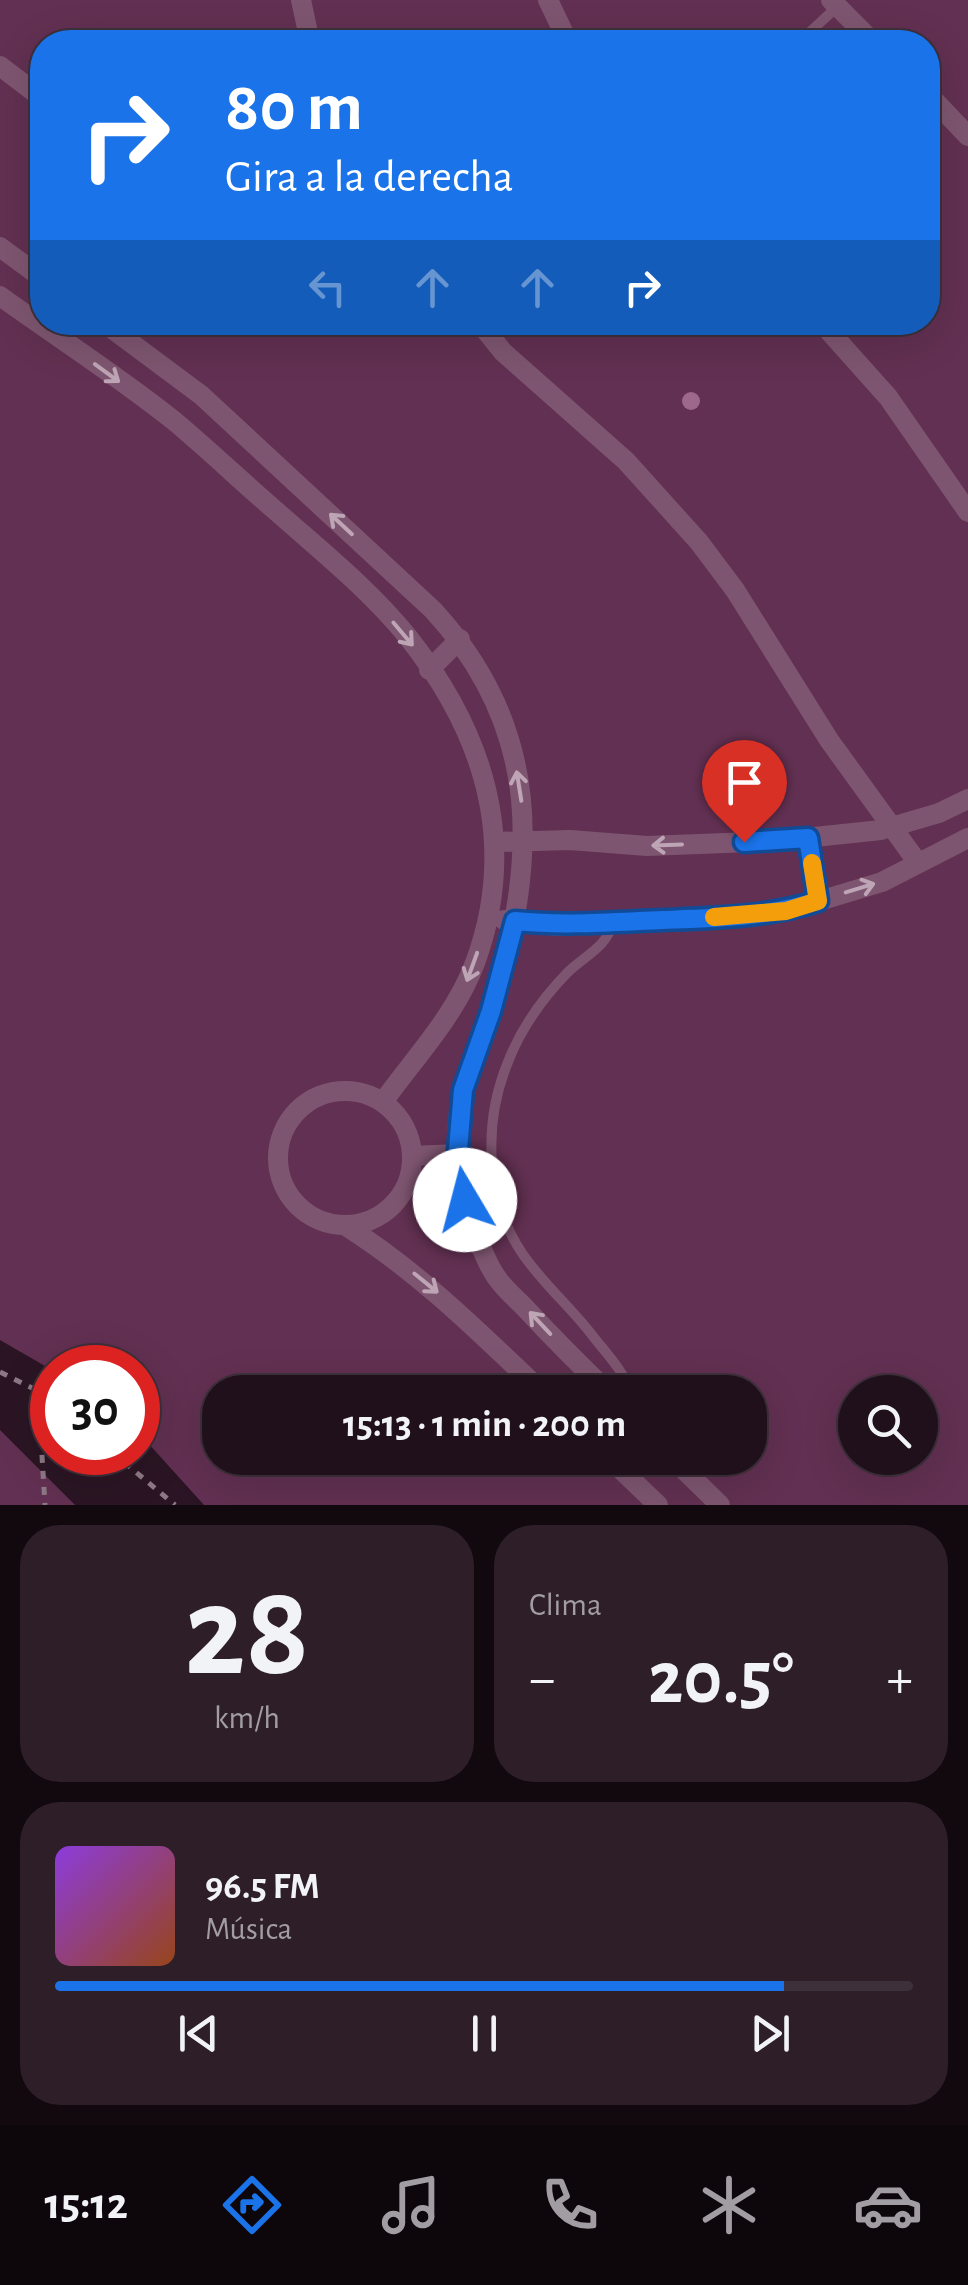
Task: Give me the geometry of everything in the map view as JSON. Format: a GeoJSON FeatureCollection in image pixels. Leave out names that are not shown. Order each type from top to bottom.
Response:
{"type":"FeatureCollection","features":[{"type":"Feature","properties":{"kind":"street"},"geometry":{"type":"LineString","coordinates":[[300,0],[307,30]]}},
{"type":"Feature","properties":{"kind":"street"},"geometry":{"type":"LineString","coordinates":[[548,0],[562,30]]}},
{"type":"Feature","properties":{"kind":"street"},"geometry":{"type":"LineString","coordinates":[[837,2],[862,30]]}},
{"type":"Feature","properties":{"kind":"street"},"geometry":{"type":"LineString","coordinates":[[0,66],[30,89]]}},
{"type":"Feature","properties":{"kind":"street"},"geometry":{"type":"LineString","coordinates":[[940,107],[968,136]]}},
{"type":"Feature","properties":{"kind":"street"},"geometry":{"type":"LineString","coordinates":[[0,246],[30,269]]}},
{"type":"Feature","properties":{"kind":"street"},"geometry":{"type":"LineString","coordinates":[[0,296],[30,313]]}},
{"type":"Feature","properties":{"kind":"street"},"geometry":{"type":"LineString","coordinates":[[61,335],[172,420],[342,570],[408,636],[462,719],[472,742],[488,791],[494,842],[494,875],[487,917],[476,959],[453,1008],[383,1102]]}},
{"type":"Feature","properties":{"kind":"street"},"geometry":{"type":"LineString","coordinates":[[120,335],[200,395],[412,590],[460,639],[485,680],[505,726],[518,777],[524,841],[515,921],[491,1011],[463,1090],[458,1154],[472,1225],[496,1277],[591,1375]]}},
{"type":"Feature","properties":{"kind":"street"},"geometry":{"type":"LineString","coordinates":[[491,335],[626,462],[699,542],[735,590],[829,740],[918,863]]}},
{"type":"Feature","properties":{"kind":"street"},"geometry":{"type":"LineString","coordinates":[[833,335],[888,396],[968,512]]}},
{"type":"Feature","properties":{"kind":"street"},"geometry":{"type":"LineString","coordinates":[[429,670],[460,639]]}},
{"type":"Feature","properties":{"kind":"street"},"geometry":{"type":"LineString","coordinates":[[494,842],[570,840],[646,846],[808,838],[894,827],[968,799]]}},
{"type":"Feature","properties":{"kind":"street"},"geometry":{"type":"LineString","coordinates":[[808,838],[818,901]]}},
{"type":"Feature","properties":{"kind":"street"},"geometry":{"type":"LineString","coordinates":[[487,917],[558,926],[786,911],[882,882],[968,838]]}},
{"type":"Feature","properties":{"kind":"street"},"geometry":{"type":"LineString","coordinates":[[346,1226],[367,1222],[386,1212],[410,1178],[412,1156],[404,1126],[383,1102],[354,1091],[322,1094],[289,1119],[280,1138],[277,1159],[281,1180],[291,1199],[316,1219],[346,1226],[393,1256],[442,1296],[524,1375]]}},
{"type":"Feature","properties":{"kind":"street"},"geometry":{"type":"LineString","coordinates":[[412,1156],[458,1154]]}},
{"type":"Feature","properties":{"kind":"street"},"geometry":{"type":"LineString","coordinates":[[630,1475],[658,1505]]}},
{"type":"Feature","properties":{"kind":"street"},"geometry":{"type":"LineString","coordinates":[[689,1475],[720,1505]]}},
{"type":"Feature","properties":{"kind":"lane"},"geometry":{"type":"LineString","coordinates":[[810,30],[837,2]]}},
{"type":"Feature","properties":{"kind":"lane"},"geometry":{"type":"LineString","coordinates":[[613,922],[600,947],[570,971],[544,1000],[516,1042],[498,1092],[491,1141],[502,1212],[524,1256],[622,1375]]}},
{"type":"Feature","properties":{"kind":"path"},"geometry":{"type":"LineString","coordinates":[[0,1372],[30,1386]]}},
{"type":"Feature","properties":{"kind":"path"},"geometry":{"type":"LineString","coordinates":[[43,1475],[45,1505]]}},
{"type":"Feature","properties":{"kind":"path"},"geometry":{"type":"LineString","coordinates":[[139,1475],[175,1505]]}},
{"type":"Feature","properties":{"kind":"shaded area"},"geometry":{"type":"Polygon","coordinates":[[[0,0],[968,0],[968,1505],[204,1505],[160,1456],[160,1345],[30,1345],[30,1357],[0,1340],[0,0]]]}},
{"type":"Feature","properties":{"kind":"shaded area"},"geometry":{"type":"Polygon","coordinates":[[[0,1430],[30,1460],[30,1475],[45,1475],[75,1505],[0,1505],[0,1430]]]}},
{"type":"Feature","properties":{"kind":"slow traffic"},"geometry":{"type":"LineString","coordinates":[[714,917],[786,911],[818,901],[812,863]]}},
{"type":"Feature","properties":{"kind":"route"},"geometry":{"type":"LineString","coordinates":[[465,1200],[458,1150],[463,1090],[491,1011],[515,921],[558,926],[706,918],[786,911],[818,901],[808,838],[744,842]]}}]}
